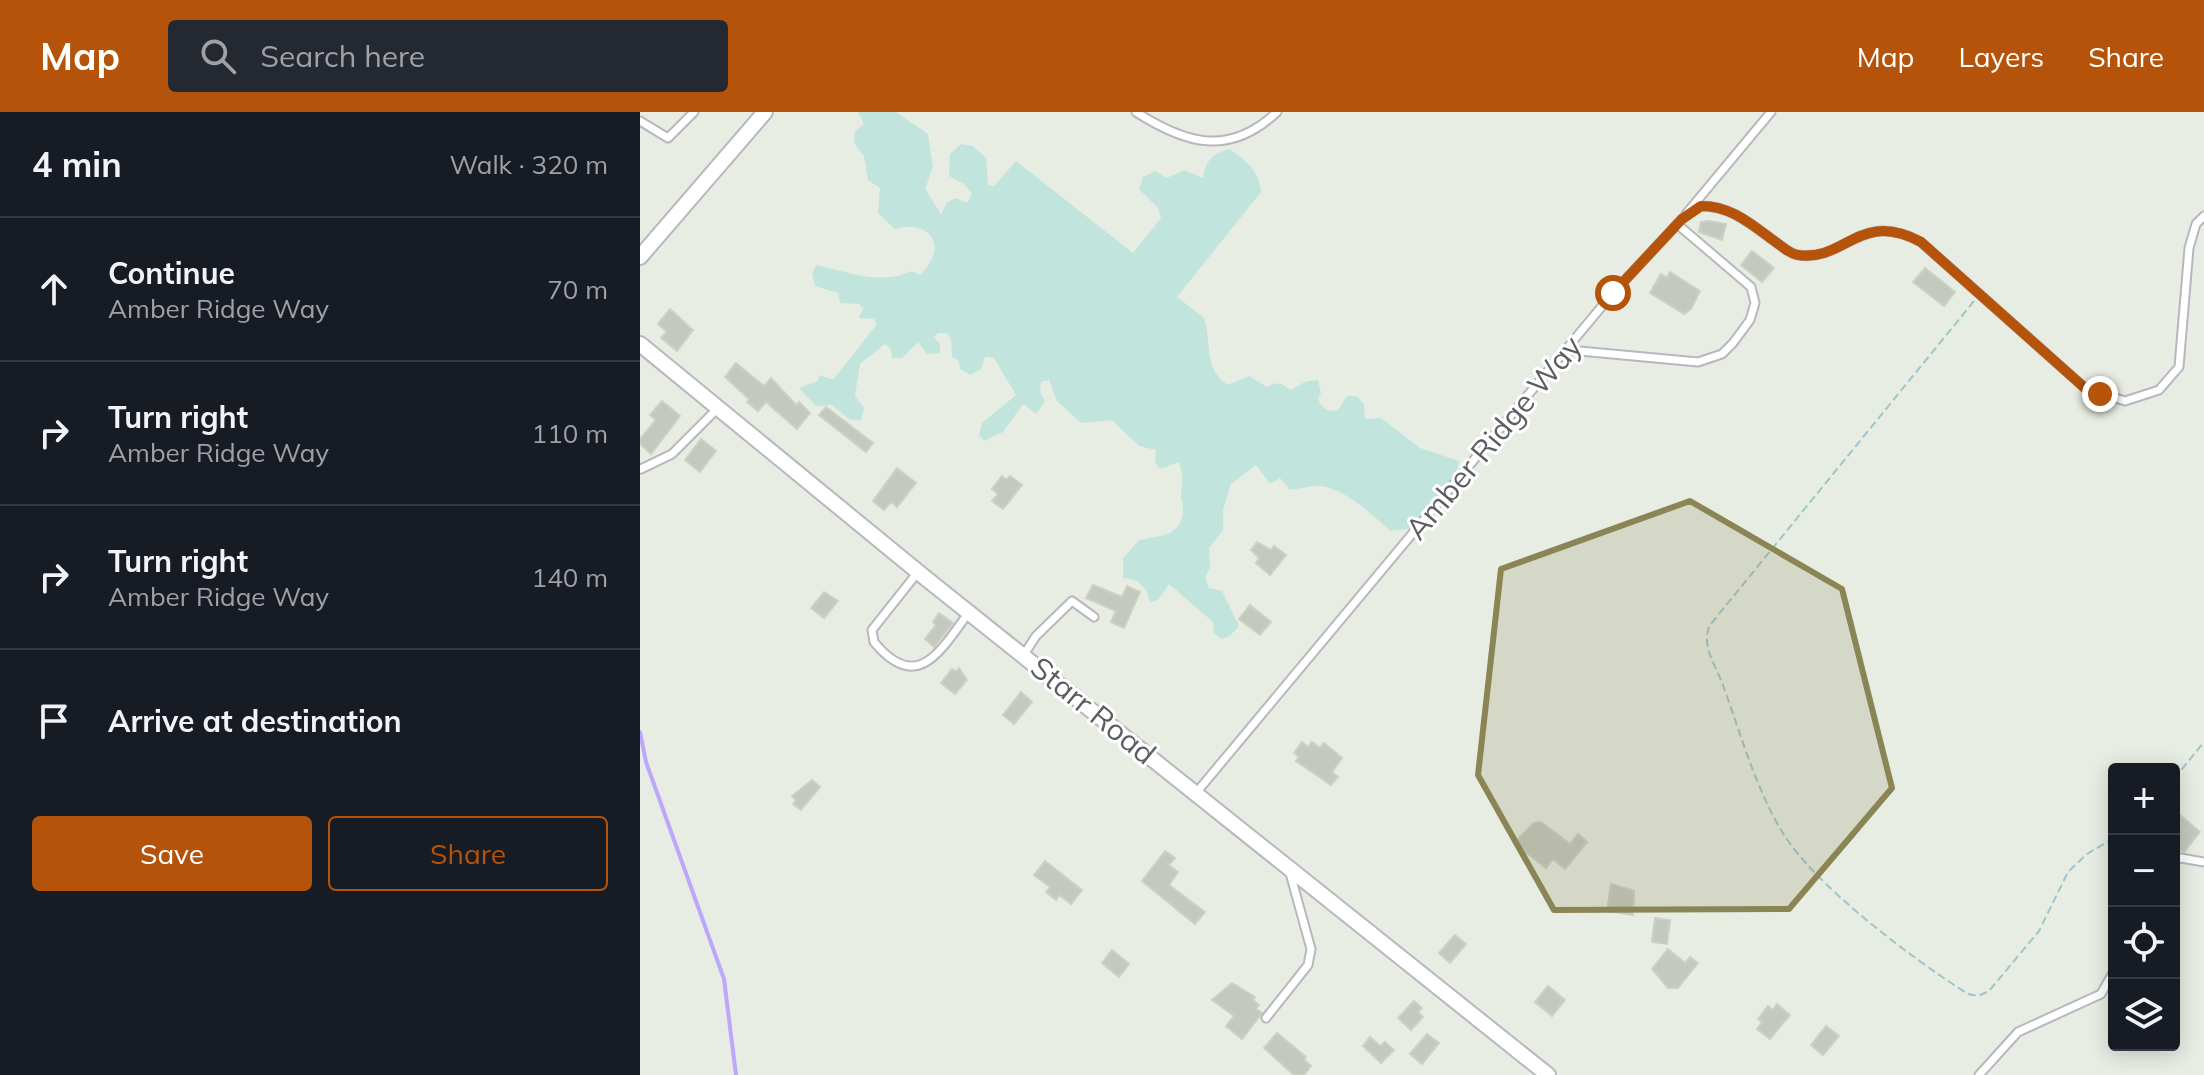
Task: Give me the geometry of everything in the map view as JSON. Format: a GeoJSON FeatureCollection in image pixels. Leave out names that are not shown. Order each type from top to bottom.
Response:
{"type":"FeatureCollection","features":[{"type":"Feature","properties":{"kind":"street"},"geometry":{"type":"LineString","coordinates":[[640,257],[765,112]]}},
{"type":"Feature","properties":{"kind":"street","name":"Starr Road"},"geometry":{"type":"LineString","coordinates":[[640,344],[918,572],[1548,1075]]}},
{"type":"Feature","properties":{"kind":"lane"},"geometry":{"type":"LineString","coordinates":[[640,121],[668,138],[694,112]]}},
{"type":"Feature","properties":{"kind":"lane"},"geometry":{"type":"LineString","coordinates":[[1136,112],[1170,134],[1202,142],[1234,139],[1261,127],[1277,112]]}},
{"type":"Feature","properties":{"kind":"lane","name":"Amber Ridge Way"},"geometry":{"type":"LineString","coordinates":[[1196,793],[1569,350],[1613,293],[1680,221],[1771,112]]}},
{"type":"Feature","properties":{"kind":"lane"},"geometry":{"type":"LineString","coordinates":[[1569,350],[1698,362],[1722,354],[1733,343],[1750,320],[1755,303],[1751,287],[1680,221],[1701,206],[1731,211],[1800,255],[1817,253],[1863,233],[1892,230],[1921,242],[2086,389],[2125,401],[2141,399],[2159,390],[2179,367],[2189,248],[2196,224],[2204,216]]}},
{"type":"Feature","properties":{"kind":"lane"},"geometry":{"type":"LineString","coordinates":[[641,469],[672,454],[718,408]]}},
{"type":"Feature","properties":{"kind":"lane"},"geometry":{"type":"LineString","coordinates":[[918,572],[872,630],[874,642],[902,667],[909,668],[933,655],[969,612]]}},
{"type":"Feature","properties":{"kind":"lane"},"geometry":{"type":"LineString","coordinates":[[1023,656],[1053,617],[1072,601],[1094,617]]}},
{"type":"Feature","properties":{"kind":"lane"},"geometry":{"type":"LineString","coordinates":[[2180,858],[2204,862]]}},
{"type":"Feature","properties":{"kind":"lane"},"geometry":{"type":"LineString","coordinates":[[1266,1018],[1308,965],[1310,957],[1311,949],[1288,867]]}},
{"type":"Feature","properties":{"kind":"lane"},"geometry":{"type":"LineString","coordinates":[[1979,1075],[2018,1032],[2101,994],[2109,979]]}},
{"type":"Feature","properties":{"kind":"path"},"geometry":{"type":"LineString","coordinates":[[1980,294],[1710,625],[1705,635],[1708,650],[1725,690],[1733,721],[1780,828],[1797,853],[1919,963],[1968,994],[1978,996],[1989,991],[2039,931],[2068,872],[2087,854],[2108,842]]}},
{"type":"Feature","properties":{"kind":"path"},"geometry":{"type":"LineString","coordinates":[[2180,772],[2204,742]]}},
{"type":"Feature","properties":{"kind":"highlighted area"},"geometry":{"type":"Polygon","coordinates":[[[1690,501],[1842,589],[1892,788],[1789,909],[1554,910],[1478,775],[1501,569],[1690,501]]]}},
{"type":"Feature","properties":{"kind":"shaded area"},"geometry":{"type":"Polygon","coordinates":[[[858,112],[896,112],[928,134],[933,167],[925,189],[941,214],[947,202],[956,198],[967,203],[972,194],[964,184],[949,176],[950,154],[961,144],[973,146],[986,158],[988,185],[994,186],[1016,161],[1133,253],[1161,218],[1158,208],[1139,189],[1143,177],[1155,171],[1167,178],[1184,170],[1203,178],[1211,159],[1230,149],[1255,172],[1261,192],[1177,297],[1204,318],[1212,364],[1220,379],[1228,385],[1249,376],[1267,387],[1279,384],[1290,390],[1307,381],[1318,380],[1321,393],[1318,399],[1331,411],[1338,410],[1347,396],[1357,396],[1364,404],[1365,419],[1381,418],[1420,448],[1459,461],[1456,477],[1414,528],[1391,531],[1341,492],[1321,486],[1289,489],[1280,478],[1270,484],[1256,465],[1231,484],[1223,510],[1223,530],[1209,548],[1210,568],[1205,577],[1209,588],[1222,591],[1239,626],[1230,636],[1221,639],[1214,633],[1213,622],[1169,584],[1158,600],[1150,602],[1141,584],[1123,578],[1123,558],[1139,540],[1167,534],[1181,520],[1182,478],[1179,462],[1160,469],[1155,462],[1156,450],[1139,446],[1112,420],[1081,423],[1057,401],[1049,380],[1041,382],[1040,391],[1045,402],[1036,414],[1023,404],[1003,432],[984,441],[979,435],[982,423],[1016,395],[994,358],[985,357],[981,369],[970,375],[960,369],[959,361],[952,357],[951,339],[947,333],[938,333],[934,337],[940,344],[940,353],[927,354],[918,342],[902,358],[892,358],[891,349],[885,344],[860,364],[855,396],[864,408],[861,421],[849,419],[832,405],[816,406],[799,388],[818,381],[820,375],[833,380],[877,324],[874,319],[859,318],[863,308],[859,304],[840,303],[838,293],[815,286],[812,274],[816,265],[875,278],[912,271],[920,275],[933,255],[932,238],[927,232],[919,228],[895,229],[878,213],[880,188],[868,180],[864,156],[854,143],[855,131],[864,124],[858,112]]]}},
{"type":"Feature","properties":{"kind":"building"},"geometry":{"type":"Polygon","coordinates":[[[1701,222],[1726,224],[1722,240],[1699,232],[1701,222]]]}},
{"type":"Feature","properties":{"kind":"building"},"geometry":{"type":"Polygon","coordinates":[[[1752,251],[1774,268],[1762,282],[1741,265],[1752,251]]]}},
{"type":"Feature","properties":{"kind":"building"},"geometry":{"type":"Polygon","coordinates":[[[1925,268],[1955,292],[1944,306],[1913,282],[1925,268]]]}},
{"type":"Feature","properties":{"kind":"building"},"geometry":{"type":"Polygon","coordinates":[[[1670,272],[1700,291],[1691,309],[1684,314],[1650,293],[1661,274],[1667,278],[1670,272]]]}},
{"type":"Feature","properties":{"kind":"building"},"geometry":{"type":"Polygon","coordinates":[[[670,309],[693,330],[677,351],[661,338],[667,332],[658,324],[670,309]]]}},
{"type":"Feature","properties":{"kind":"building"},"geometry":{"type":"Polygon","coordinates":[[[736,363],[764,386],[771,378],[796,405],[799,402],[810,413],[797,429],[766,402],[758,411],[747,402],[749,399],[725,377],[736,363]]]}},
{"type":"Feature","properties":{"kind":"building"},"geometry":{"type":"Polygon","coordinates":[[[662,401],[680,416],[651,454],[640,444],[640,439],[656,420],[650,415],[662,401]]]}},
{"type":"Feature","properties":{"kind":"building"},"geometry":{"type":"Polygon","coordinates":[[[826,407],[873,443],[866,452],[819,415],[826,407]]]}},
{"type":"Feature","properties":{"kind":"building"},"geometry":{"type":"Polygon","coordinates":[[[701,439],[716,451],[700,472],[685,460],[701,439]]]}},
{"type":"Feature","properties":{"kind":"building"},"geometry":{"type":"Polygon","coordinates":[[[897,468],[916,483],[897,507],[891,502],[884,510],[873,501],[897,468]]]}},
{"type":"Feature","properties":{"kind":"building"},"geometry":{"type":"Polygon","coordinates":[[[1002,476],[1006,480],[1010,476],[1022,485],[1003,509],[992,501],[998,494],[992,489],[1002,476]]]}},
{"type":"Feature","properties":{"kind":"building"},"geometry":{"type":"Polygon","coordinates":[[[1257,542],[1271,550],[1274,546],[1286,555],[1270,575],[1256,563],[1259,558],[1251,550],[1257,542]]]}},
{"type":"Feature","properties":{"kind":"building"},"geometry":{"type":"Polygon","coordinates":[[[1093,585],[1122,597],[1127,586],[1140,592],[1124,628],[1111,622],[1116,611],[1086,598],[1093,585]]]}},
{"type":"Feature","properties":{"kind":"building"},"geometry":{"type":"Polygon","coordinates":[[[824,592],[838,601],[824,618],[811,608],[824,592]]]}},
{"type":"Feature","properties":{"kind":"building"},"geometry":{"type":"Polygon","coordinates":[[[1250,605],[1271,622],[1260,635],[1239,619],[1250,605]]]}},
{"type":"Feature","properties":{"kind":"building"},"geometry":{"type":"Polygon","coordinates":[[[939,613],[953,623],[934,647],[925,639],[936,625],[933,622],[939,613]]]}},
{"type":"Feature","properties":{"kind":"building"},"geometry":{"type":"Polygon","coordinates":[[[959,668],[967,680],[955,694],[941,683],[952,669],[956,672],[959,668]]]}},
{"type":"Feature","properties":{"kind":"building"},"geometry":{"type":"Polygon","coordinates":[[[1021,692],[1032,702],[1014,724],[1003,715],[1021,692]]]}},
{"type":"Feature","properties":{"kind":"building"},"geometry":{"type":"Polygon","coordinates":[[[1302,742],[1308,747],[1312,742],[1320,748],[1324,743],[1342,758],[1332,772],[1338,777],[1331,785],[1296,761],[1299,757],[1294,753],[1302,742]]]}},
{"type":"Feature","properties":{"kind":"building"},"geometry":{"type":"Polygon","coordinates":[[[812,780],[820,787],[801,810],[793,804],[796,800],[792,796],[812,780]]]}},
{"type":"Feature","properties":{"kind":"building"},"geometry":{"type":"Polygon","coordinates":[[[2180,815],[2200,832],[2184,852],[2180,850],[2180,815]]]}},
{"type":"Feature","properties":{"kind":"building"},"geometry":{"type":"Polygon","coordinates":[[[1541,822],[1570,844],[1578,834],[1587,842],[1565,869],[1553,859],[1546,868],[1514,843],[1534,823],[1541,822]]]}},
{"type":"Feature","properties":{"kind":"building"},"geometry":{"type":"Polygon","coordinates":[[[1165,851],[1175,858],[1169,865],[1178,872],[1169,885],[1205,912],[1195,924],[1142,881],[1165,851]]]}},
{"type":"Feature","properties":{"kind":"building"},"geometry":{"type":"Polygon","coordinates":[[[1045,861],[1082,890],[1071,904],[1059,895],[1056,900],[1046,892],[1050,887],[1034,875],[1045,861]]]}},
{"type":"Feature","properties":{"kind":"building"},"geometry":{"type":"Polygon","coordinates":[[[1611,884],[1634,891],[1633,915],[1607,911],[1611,884]]]}},
{"type":"Feature","properties":{"kind":"building"},"geometry":{"type":"Polygon","coordinates":[[[1655,918],[1670,920],[1667,944],[1652,942],[1655,918]]]}},
{"type":"Feature","properties":{"kind":"building"},"geometry":{"type":"Polygon","coordinates":[[[1455,935],[1466,944],[1450,963],[1439,953],[1455,935]]]}},
{"type":"Feature","properties":{"kind":"building"},"geometry":{"type":"Polygon","coordinates":[[[1668,949],[1685,963],[1690,957],[1698,963],[1678,988],[1668,988],[1652,969],[1668,949]]]}},
{"type":"Feature","properties":{"kind":"building"},"geometry":{"type":"Polygon","coordinates":[[[1112,950],[1129,964],[1119,977],[1102,963],[1112,950]]]}},
{"type":"Feature","properties":{"kind":"building"},"geometry":{"type":"Polygon","coordinates":[[[1232,983],[1255,997],[1253,1000],[1259,1005],[1256,1009],[1262,1013],[1242,1039],[1226,1026],[1234,1016],[1212,1000],[1232,983]]]}},
{"type":"Feature","properties":{"kind":"building"},"geometry":{"type":"Polygon","coordinates":[[[1548,986],[1565,1000],[1552,1016],[1535,1002],[1548,986]]]}},
{"type":"Feature","properties":{"kind":"building"},"geometry":{"type":"Polygon","coordinates":[[[1414,1001],[1422,1008],[1418,1012],[1423,1017],[1411,1030],[1398,1018],[1414,1001]]]}},
{"type":"Feature","properties":{"kind":"building"},"geometry":{"type":"Polygon","coordinates":[[[1777,1004],[1790,1015],[1770,1039],[1757,1029],[1762,1022],[1758,1019],[1768,1006],[1773,1010],[1777,1004]]]}},
{"type":"Feature","properties":{"kind":"building"},"geometry":{"type":"Polygon","coordinates":[[[1826,1026],[1839,1036],[1823,1055],[1811,1045],[1826,1026]]]}},
{"type":"Feature","properties":{"kind":"building"},"geometry":{"type":"Polygon","coordinates":[[[1277,1033],[1306,1057],[1304,1060],[1311,1066],[1304,1075],[1294,1075],[1264,1048],[1277,1033]]]}},
{"type":"Feature","properties":{"kind":"building"},"geometry":{"type":"Polygon","coordinates":[[[1427,1034],[1439,1043],[1422,1064],[1410,1054],[1427,1034]]]}},
{"type":"Feature","properties":{"kind":"building"},"geometry":{"type":"Polygon","coordinates":[[[1370,1037],[1380,1046],[1385,1042],[1394,1050],[1381,1063],[1363,1046],[1370,1037]]]}},
{"type":"Feature","properties":{"kind":"waterway"},"geometry":{"type":"LineString","coordinates":[[640,732],[646,762],[724,979],[736,1075]]}},
{"type":"Feature","properties":{"kind":"route"},"geometry":{"type":"LineString","coordinates":[[1613,293],[1682,219],[1701,206],[1716,206],[1731,211],[1794,255],[1817,253],[1863,233],[1892,230],[1921,242],[2086,389],[2100,394]]}}]}
